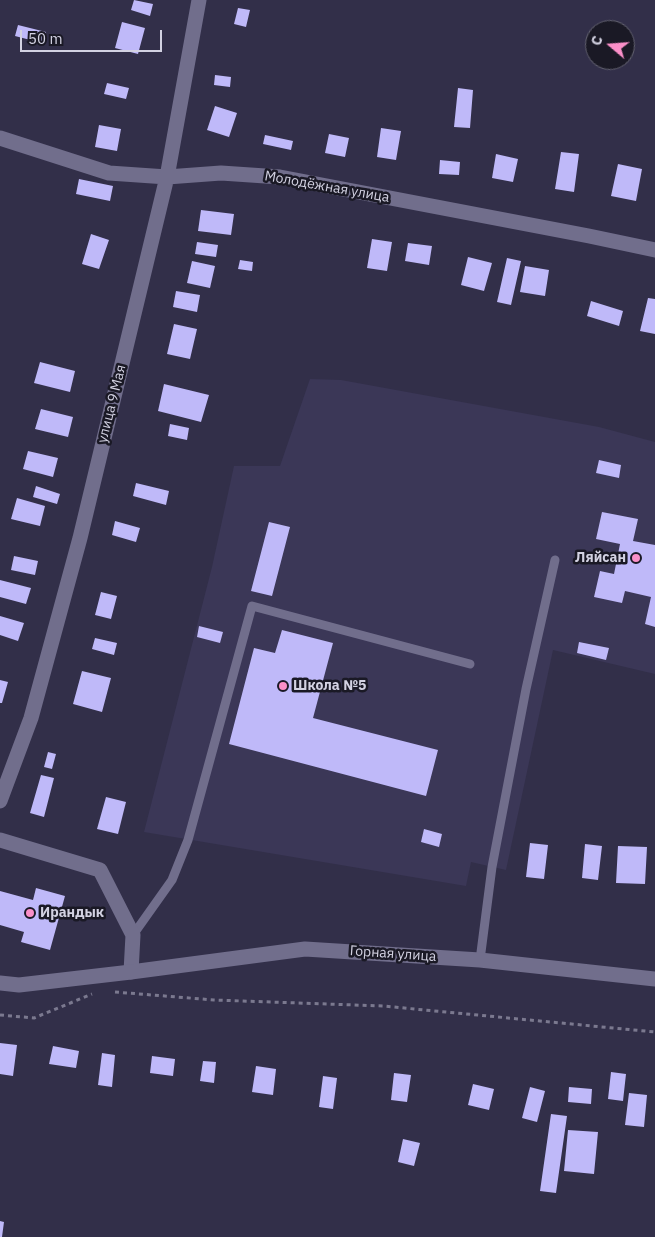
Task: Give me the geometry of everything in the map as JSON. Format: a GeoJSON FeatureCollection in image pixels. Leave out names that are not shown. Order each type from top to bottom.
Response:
{"type":"FeatureCollection","features":[{"type":"Feature","properties":{"kind":"street","name":"улица 9 Мая"},"geometry":{"type":"LineString","coordinates":[[0,801],[32,718],[80,538],[167,177],[200,0]]}},
{"type":"Feature","properties":{"kind":"street","name":"Молодёжная улица"},"geometry":{"type":"LineString","coordinates":[[0,138],[109,173],[167,177],[221,173],[280,177],[655,250]]}},
{"type":"Feature","properties":{"kind":"street"},"geometry":{"type":"LineString","coordinates":[[0,840],[100,870],[133,935],[131,972]]}},
{"type":"Feature","properties":{"kind":"street","name":"Горная улица"},"geometry":{"type":"LineString","coordinates":[[0,983],[19,985],[305,948],[480,960],[655,979]]}},
{"type":"Feature","properties":{"kind":"lane"},"geometry":{"type":"LineString","coordinates":[[480,960],[492,867],[504,802],[526,689],[555,560]]}},
{"type":"Feature","properties":{"kind":"lane"},"geometry":{"type":"LineString","coordinates":[[133,935],[172,880],[188,840],[252,606],[470,664]]}},
{"type":"Feature","properties":{"kind":"path"},"geometry":{"type":"LineString","coordinates":[[0,1015],[34,1018],[101,991]]}},
{"type":"Feature","properties":{"kind":"path"},"geometry":{"type":"LineString","coordinates":[[110,992],[214,1000],[383,1006],[655,1032]]}},
{"type":"Feature","properties":{"kind":"shaded area"},"geometry":{"type":"Polygon","coordinates":[[[310,379],[341,380],[599,427],[655,442],[655,674],[553,650],[506,870],[471,862],[466,886],[144,832],[212,567],[234,466],[280,466],[310,379]]]}},
{"type":"Feature","properties":{"kind":"building"},"geometry":{"type":"Polygon","coordinates":[[[134,0],[153,4],[150,16],[131,10],[134,0]]]}},
{"type":"Feature","properties":{"kind":"building"},"geometry":{"type":"Polygon","coordinates":[[[238,8],[250,10],[246,27],[234,24],[238,8]]]}},
{"type":"Feature","properties":{"kind":"building"},"geometry":{"type":"Polygon","coordinates":[[[122,22],[145,28],[138,54],[115,48],[122,22]]]}},
{"type":"Feature","properties":{"kind":"building"},"geometry":{"type":"Polygon","coordinates":[[[18,25],[46,32],[42,43],[15,36],[18,25]]]}},
{"type":"Feature","properties":{"kind":"building"},"geometry":{"type":"Polygon","coordinates":[[[215,75],[231,77],[230,87],[214,85],[215,75]]]}},
{"type":"Feature","properties":{"kind":"building"},"geometry":{"type":"Polygon","coordinates":[[[107,83],[129,88],[126,99],[104,94],[107,83]]]}},
{"type":"Feature","properties":{"kind":"building"},"geometry":{"type":"Polygon","coordinates":[[[458,88],[473,90],[470,128],[454,127],[458,88]]]}},
{"type":"Feature","properties":{"kind":"building"},"geometry":{"type":"Polygon","coordinates":[[[215,106],[237,113],[229,137],[207,130],[215,106]]]}},
{"type":"Feature","properties":{"kind":"building"},"geometry":{"type":"Polygon","coordinates":[[[99,125],[121,129],[117,151],[95,147],[99,125]]]}},
{"type":"Feature","properties":{"kind":"building"},"geometry":{"type":"Polygon","coordinates":[[[381,128],[401,131],[396,160],[377,157],[381,128]]]}},
{"type":"Feature","properties":{"kind":"building"},"geometry":{"type":"Polygon","coordinates":[[[329,134],[349,138],[345,157],[325,153],[329,134]]]}},
{"type":"Feature","properties":{"kind":"building"},"geometry":{"type":"Polygon","coordinates":[[[265,135],[293,141],[291,150],[263,144],[265,135]]]}},
{"type":"Feature","properties":{"kind":"building"},"geometry":{"type":"Polygon","coordinates":[[[561,152],[579,154],[574,192],[555,189],[561,152]]]}},
{"type":"Feature","properties":{"kind":"building"},"geometry":{"type":"Polygon","coordinates":[[[496,154],[518,159],[513,182],[492,178],[496,154]]]}},
{"type":"Feature","properties":{"kind":"building"},"geometry":{"type":"Polygon","coordinates":[[[440,160],[460,162],[459,175],[439,174],[440,160]]]}},
{"type":"Feature","properties":{"kind":"building"},"geometry":{"type":"Polygon","coordinates":[[[618,164],[642,169],[636,201],[611,196],[618,164]]]}},
{"type":"Feature","properties":{"kind":"building"},"geometry":{"type":"Polygon","coordinates":[[[79,179],[113,186],[110,201],[76,194],[79,179]]]}},
{"type":"Feature","properties":{"kind":"building"},"geometry":{"type":"Polygon","coordinates":[[[201,210],[234,214],[231,235],[198,231],[201,210]]]}},
{"type":"Feature","properties":{"kind":"building"},"geometry":{"type":"Polygon","coordinates":[[[91,234],[109,240],[99,269],[82,264],[91,234]]]}},
{"type":"Feature","properties":{"kind":"building"},"geometry":{"type":"Polygon","coordinates":[[[372,239],[392,242],[387,271],[367,268],[372,239]]]}},
{"type":"Feature","properties":{"kind":"building"},"geometry":{"type":"Polygon","coordinates":[[[197,242],[218,245],[216,257],[195,254],[197,242]]]}},
{"type":"Feature","properties":{"kind":"building"},"geometry":{"type":"Polygon","coordinates":[[[408,243],[432,246],[429,265],[405,261],[408,243]]]}},
{"type":"Feature","properties":{"kind":"building"},"geometry":{"type":"Polygon","coordinates":[[[468,257],[492,263],[484,291],[461,285],[468,257]]]}},
{"type":"Feature","properties":{"kind":"building"},"geometry":{"type":"Polygon","coordinates":[[[507,258],[521,261],[511,305],[497,302],[507,258]]]}},
{"type":"Feature","properties":{"kind":"building"},"geometry":{"type":"Polygon","coordinates":[[[240,260],[253,262],[252,271],[238,269],[240,260]]]}},
{"type":"Feature","properties":{"kind":"building"},"geometry":{"type":"Polygon","coordinates":[[[192,261],[215,266],[210,288],[187,283],[192,261]]]}},
{"type":"Feature","properties":{"kind":"building"},"geometry":{"type":"Polygon","coordinates":[[[525,266],[549,270],[545,296],[520,292],[525,266]]]}},
{"type":"Feature","properties":{"kind":"building"},"geometry":{"type":"Polygon","coordinates":[[[176,291],[200,295],[197,312],[173,307],[176,291]]]}},
{"type":"Feature","properties":{"kind":"building"},"geometry":{"type":"Polygon","coordinates":[[[648,298],[655,299],[655,334],[640,331],[648,298]]]}},
{"type":"Feature","properties":{"kind":"building"},"geometry":{"type":"Polygon","coordinates":[[[591,301],[623,311],[619,326],[587,316],[591,301]]]}},
{"type":"Feature","properties":{"kind":"building"},"geometry":{"type":"Polygon","coordinates":[[[174,324],[197,329],[190,359],[167,354],[174,324]]]}},
{"type":"Feature","properties":{"kind":"building"},"geometry":{"type":"Polygon","coordinates":[[[40,362],[75,371],[70,392],[34,383],[40,362]]]}},
{"type":"Feature","properties":{"kind":"building"},"geometry":{"type":"Polygon","coordinates":[[[164,384],[209,395],[201,422],[158,411],[164,384]]]}},
{"type":"Feature","properties":{"kind":"building"},"geometry":{"type":"Polygon","coordinates":[[[41,409],[73,417],[68,437],[35,429],[41,409]]]}},
{"type":"Feature","properties":{"kind":"building"},"geometry":{"type":"Polygon","coordinates":[[[170,424],[189,428],[187,440],[168,436],[170,424]]]}},
{"type":"Feature","properties":{"kind":"building"},"geometry":{"type":"Polygon","coordinates":[[[28,451],[58,458],[53,477],[23,469],[28,451]]]}},
{"type":"Feature","properties":{"kind":"building"},"geometry":{"type":"Polygon","coordinates":[[[599,460],[621,465],[619,478],[596,473],[599,460]]]}},
{"type":"Feature","properties":{"kind":"building"},"geometry":{"type":"Polygon","coordinates":[[[136,483],[169,491],[166,505],[133,496],[136,483]]]}},
{"type":"Feature","properties":{"kind":"building"},"geometry":{"type":"Polygon","coordinates":[[[36,486],[60,494],[57,504],[33,497],[36,486]]]}},
{"type":"Feature","properties":{"kind":"building"},"geometry":{"type":"Polygon","coordinates":[[[17,498],[45,506],[40,526],[11,519],[17,498]]]}},
{"type":"Feature","properties":{"kind":"building","name":"Ляйсан"},"geometry":{"type":"Polygon","coordinates":[[[602,512],[638,519],[633,541],[655,545],[655,627],[645,624],[651,597],[625,591],[622,603],[594,597],[600,571],[614,574],[620,544],[596,539],[602,512]]]}},
{"type":"Feature","properties":{"kind":"building"},"geometry":{"type":"Polygon","coordinates":[[[115,521],[140,528],[136,542],[112,535],[115,521]]]}},
{"type":"Feature","properties":{"kind":"building"},"geometry":{"type":"Polygon","coordinates":[[[269,522],[290,527],[272,596],[251,591],[269,522]]]}},
{"type":"Feature","properties":{"kind":"building"},"geometry":{"type":"Polygon","coordinates":[[[14,556],[38,561],[35,575],[11,570],[14,556]]]}},
{"type":"Feature","properties":{"kind":"building"},"geometry":{"type":"Polygon","coordinates":[[[0,580],[31,588],[26,604],[0,597],[0,580]]]}},
{"type":"Feature","properties":{"kind":"building"},"geometry":{"type":"Polygon","coordinates":[[[101,592],[117,596],[111,619],[95,615],[101,592]]]}},
{"type":"Feature","properties":{"kind":"building"},"geometry":{"type":"Polygon","coordinates":[[[0,616],[24,623],[18,641],[0,635],[0,616]]]}},
{"type":"Feature","properties":{"kind":"building"},"geometry":{"type":"Polygon","coordinates":[[[199,626],[223,632],[220,643],[197,637],[199,626]]]}},
{"type":"Feature","properties":{"kind":"building","name":"Школа №5"},"geometry":{"type":"Polygon","coordinates":[[[282,630],[333,643],[313,718],[438,750],[426,796],[229,744],[254,648],[275,653],[282,630]]]}},
{"type":"Feature","properties":{"kind":"building"},"geometry":{"type":"Polygon","coordinates":[[[95,638],[117,643],[114,655],[92,649],[95,638]]]}},
{"type":"Feature","properties":{"kind":"building"},"geometry":{"type":"Polygon","coordinates":[[[579,642],[609,648],[606,660],[577,653],[579,642]]]}},
{"type":"Feature","properties":{"kind":"building"},"geometry":{"type":"Polygon","coordinates":[[[82,671],[111,678],[102,712],[73,704],[82,671]]]}},
{"type":"Feature","properties":{"kind":"building"},"geometry":{"type":"Polygon","coordinates":[[[0,680],[8,682],[2,703],[0,703],[0,680]]]}},
{"type":"Feature","properties":{"kind":"building"},"geometry":{"type":"Polygon","coordinates":[[[48,752],[56,754],[52,769],[44,767],[48,752]]]}},
{"type":"Feature","properties":{"kind":"building"},"geometry":{"type":"Polygon","coordinates":[[[41,775],[54,778],[44,817],[30,813],[41,775]]]}},
{"type":"Feature","properties":{"kind":"building"},"geometry":{"type":"Polygon","coordinates":[[[106,797],[126,802],[118,834],[97,829],[106,797]]]}},
{"type":"Feature","properties":{"kind":"building"},"geometry":{"type":"Polygon","coordinates":[[[424,829],[442,834],[439,847],[421,842],[424,829]]]}},
{"type":"Feature","properties":{"kind":"building"},"geometry":{"type":"Polygon","coordinates":[[[530,843],[548,845],[544,879],[526,877],[530,843]]]}},
{"type":"Feature","properties":{"kind":"building"},"geometry":{"type":"Polygon","coordinates":[[[585,844],[602,846],[598,880],[582,878],[585,844]]]}},
{"type":"Feature","properties":{"kind":"building"},"geometry":{"type":"Polygon","coordinates":[[[618,846],[647,847],[645,884],[616,883],[618,846]]]}},
{"type":"Feature","properties":{"kind":"building","name":"Ирандык"},"geometry":{"type":"Polygon","coordinates":[[[36,888],[65,896],[50,950],[21,942],[24,932],[0,925],[0,891],[33,900],[36,888]]]}},
{"type":"Feature","properties":{"kind":"building"},"geometry":{"type":"Polygon","coordinates":[[[0,1043],[17,1045],[13,1076],[0,1074],[0,1043]]]}},
{"type":"Feature","properties":{"kind":"building"},"geometry":{"type":"Polygon","coordinates":[[[53,1046],[79,1051],[76,1068],[49,1064],[53,1046]]]}},
{"type":"Feature","properties":{"kind":"building"},"geometry":{"type":"Polygon","coordinates":[[[102,1053],[115,1055],[112,1087],[98,1085],[102,1053]]]}},
{"type":"Feature","properties":{"kind":"building"},"geometry":{"type":"Polygon","coordinates":[[[152,1056],[175,1059],[173,1076],[150,1073],[152,1056]]]}},
{"type":"Feature","properties":{"kind":"building"},"geometry":{"type":"Polygon","coordinates":[[[203,1061],[216,1062],[214,1083],[200,1081],[203,1061]]]}},
{"type":"Feature","properties":{"kind":"building"},"geometry":{"type":"Polygon","coordinates":[[[256,1066],[276,1069],[273,1095],[252,1092],[256,1066]]]}},
{"type":"Feature","properties":{"kind":"building"},"geometry":{"type":"Polygon","coordinates":[[[611,1072],[626,1074],[623,1101],[608,1099],[611,1072]]]}},
{"type":"Feature","properties":{"kind":"building"},"geometry":{"type":"Polygon","coordinates":[[[394,1073],[411,1075],[407,1102],[391,1100],[394,1073]]]}},
{"type":"Feature","properties":{"kind":"building"},"geometry":{"type":"Polygon","coordinates":[[[323,1076],[337,1078],[333,1109],[319,1107],[323,1076]]]}},
{"type":"Feature","properties":{"kind":"building"},"geometry":{"type":"Polygon","coordinates":[[[473,1084],[494,1089],[489,1110],[468,1105],[473,1084]]]}},
{"type":"Feature","properties":{"kind":"building"},"geometry":{"type":"Polygon","coordinates":[[[530,1087],[545,1091],[537,1122],[522,1118],[530,1087]]]}},
{"type":"Feature","properties":{"kind":"building"},"geometry":{"type":"Polygon","coordinates":[[[569,1087],[592,1089],[591,1104],[568,1102],[569,1087]]]}},
{"type":"Feature","properties":{"kind":"building"},"geometry":{"type":"Polygon","coordinates":[[[629,1093],[647,1095],[644,1127],[625,1125],[629,1093]]]}},
{"type":"Feature","properties":{"kind":"building"},"geometry":{"type":"Polygon","coordinates":[[[551,1114],[567,1116],[556,1193],[540,1191],[551,1114]]]}},
{"type":"Feature","properties":{"kind":"building"},"geometry":{"type":"Polygon","coordinates":[[[568,1130],[598,1132],[594,1174],[564,1171],[568,1130]]]}},
{"type":"Feature","properties":{"kind":"building"},"geometry":{"type":"Polygon","coordinates":[[[403,1139],[420,1143],[414,1166],[398,1162],[403,1139]]]}},
{"type":"Feature","properties":{"kind":"building"},"geometry":{"type":"Polygon","coordinates":[[[0,1221],[4,1222],[2,1237],[0,1237],[0,1221]]]}},
{"type":"Feature","properties":{"kind":"place","name":"Ляйсан"},"geometry":{"type":"Point","coordinates":[636,558]}},
{"type":"Feature","properties":{"kind":"place","name":"Школа №5"},"geometry":{"type":"Point","coordinates":[283,686]}},
{"type":"Feature","properties":{"kind":"place","name":"Ирандык"},"geometry":{"type":"Point","coordinates":[30,913]}}]}
